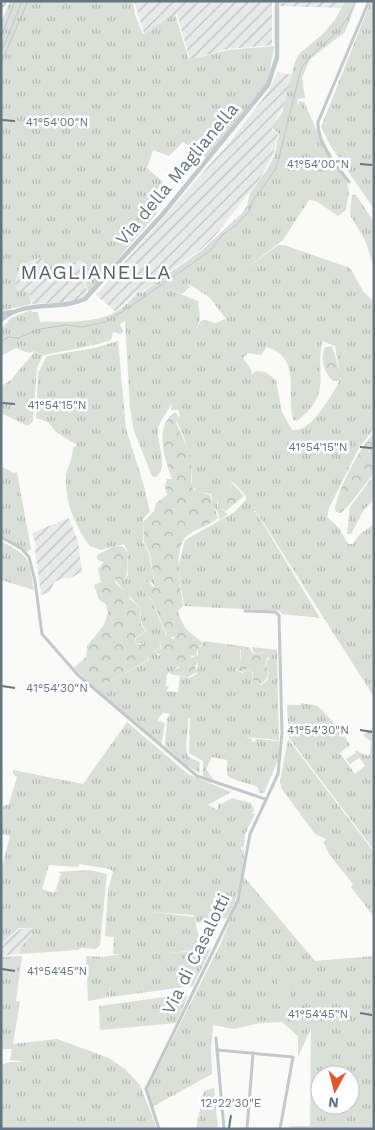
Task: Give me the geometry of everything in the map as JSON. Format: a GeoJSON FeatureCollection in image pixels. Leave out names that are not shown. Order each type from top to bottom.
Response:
{"type":"FeatureCollection","features":[{"type":"Feature","properties":{"kind":"street","name":"Via della Maglianella"},"geometry":{"type":"LineString","coordinates":[[1,320],[15,311],[32,306],[72,303],[85,299],[162,215],[268,85],[277,56],[277,1]]}},
{"type":"Feature","properties":{"kind":"street"},"geometry":{"type":"LineString","coordinates":[[349,182],[325,146],[318,130],[318,122],[369,1]]}},
{"type":"Feature","properties":{"kind":"street"},"geometry":{"type":"LineString","coordinates":[[1,314],[15,311]]}},
{"type":"Feature","properties":{"kind":"street"},"geometry":{"type":"LineString","coordinates":[[1,537],[22,550],[29,557],[35,581],[43,636],[78,675],[197,776],[266,799]]}},
{"type":"Feature","properties":{"kind":"street","name":"Via di Casalotti"},"geometry":{"type":"LineString","coordinates":[[159,1129],[146,1089],[238,900],[249,838],[278,774],[282,753],[280,617],[275,612],[245,611]]}},
{"type":"Feature","properties":{"kind":"street"},"geometry":{"type":"LineString","coordinates":[[216,1038],[224,1129]]}},
{"type":"Feature","properties":{"kind":"street"},"geometry":{"type":"LineString","coordinates":[[217,1050],[293,1057],[280,1129]]}},
{"type":"Feature","properties":{"kind":"street"},"geometry":{"type":"LineString","coordinates":[[247,1129],[254,1053]]}},
{"type":"Feature","properties":{"kind":"shaded area"},"geometry":{"type":"Polygon","coordinates":[[[134,1],[272,1],[272,45],[227,49],[190,60],[177,14],[144,33],[134,1]]]}},
{"type":"Feature","properties":{"kind":"shaded area"},"geometry":{"type":"Polygon","coordinates":[[[280,1],[344,1],[341,8],[280,6],[280,1]]]}},
{"type":"Feature","properties":{"kind":"shaded area"},"geometry":{"type":"Polygon","coordinates":[[[278,72],[292,75],[288,98],[271,128],[278,135],[273,155],[259,180],[214,237],[201,249],[142,292],[138,290],[116,312],[96,295],[232,139],[268,92],[278,72]]]}},
{"type":"Feature","properties":{"kind":"shaded area"},"geometry":{"type":"Polygon","coordinates":[[[42,257],[47,272],[52,272],[57,263],[83,261],[87,295],[72,302],[32,304],[29,292],[17,290],[15,284],[21,265],[42,257]]]}},
{"type":"Feature","properties":{"kind":"shaded area"},"geometry":{"type":"Polygon","coordinates":[[[69,518],[78,541],[82,572],[68,579],[67,577],[54,582],[50,592],[41,595],[35,550],[37,548],[32,533],[69,518]]]}},
{"type":"Feature","properties":{"kind":"shaded area"},"geometry":{"type":"Polygon","coordinates":[[[32,928],[32,934],[20,949],[20,954],[1,956],[1,941],[4,941],[20,929],[32,928]]]}},
{"type":"Feature","properties":{"kind":"green space"},"geometry":{"type":"Polygon","coordinates":[[[10,1],[133,1],[135,15],[143,34],[175,14],[189,60],[228,50],[274,46],[268,82],[206,158],[183,142],[169,156],[153,150],[147,168],[163,182],[149,201],[157,208],[157,213],[88,294],[83,261],[57,263],[52,272],[47,272],[42,257],[20,265],[15,284],[17,290],[29,292],[31,304],[1,311],[1,22],[10,1]]]}},
{"type":"Feature","properties":{"kind":"green space"},"geometry":{"type":"Polygon","coordinates":[[[345,1],[357,1],[345,32],[310,59],[302,78],[305,98],[298,99],[297,108],[299,101],[304,102],[322,142],[347,182],[349,192],[346,210],[338,216],[316,201],[309,200],[283,240],[240,273],[278,245],[284,245],[350,268],[363,291],[374,302],[374,429],[359,448],[329,508],[327,517],[339,528],[348,544],[353,544],[359,535],[374,524],[374,697],[256,511],[252,511],[256,512],[320,618],[282,614],[280,611],[184,606],[178,568],[185,540],[233,513],[246,500],[246,496],[229,478],[233,483],[217,502],[217,506],[228,514],[220,520],[217,510],[213,507],[211,494],[197,491],[192,486],[189,453],[177,422],[180,416],[178,410],[171,410],[172,402],[158,430],[162,468],[156,477],[152,476],[134,431],[130,408],[125,321],[120,324],[123,331],[121,334],[113,332],[111,340],[91,346],[89,340],[90,346],[44,355],[35,351],[28,353],[16,348],[1,356],[1,329],[11,318],[31,310],[32,312],[38,312],[40,322],[88,320],[116,312],[139,291],[142,293],[202,250],[241,214],[247,206],[250,193],[274,157],[279,134],[271,127],[282,113],[295,62],[299,54],[324,33],[336,18],[345,1]],[[187,283],[190,287],[182,294],[168,289],[198,301],[200,318],[196,332],[200,322],[205,320],[216,323],[227,320],[209,297],[187,283]],[[322,341],[319,393],[308,411],[297,421],[293,420],[291,410],[291,378],[285,359],[278,352],[267,347],[261,355],[248,353],[243,358],[252,371],[251,375],[256,371],[265,372],[276,380],[282,412],[292,430],[307,425],[314,419],[327,402],[341,378],[335,346],[322,341]]]}},
{"type":"Feature","properties":{"kind":"green space"},"geometry":{"type":"Polygon","coordinates":[[[371,1],[374,1],[374,209],[330,145],[321,127],[371,1]]]}},
{"type":"Feature","properties":{"kind":"green space"},"geometry":{"type":"Polygon","coordinates":[[[352,195],[356,195],[374,222],[374,267],[365,240],[350,215],[352,195]]]}},
{"type":"Feature","properties":{"kind":"green space"},"geometry":{"type":"Polygon","coordinates":[[[118,341],[126,429],[150,512],[143,519],[143,541],[139,544],[143,542],[149,554],[155,586],[147,579],[143,580],[140,588],[152,601],[166,635],[175,636],[159,642],[161,648],[154,651],[158,656],[169,651],[173,662],[179,666],[167,674],[166,686],[169,687],[166,691],[178,692],[180,676],[189,678],[197,674],[198,661],[191,658],[198,655],[198,647],[203,646],[203,641],[248,647],[240,650],[241,664],[235,670],[243,673],[248,668],[252,673],[252,680],[261,685],[267,681],[269,673],[265,666],[269,658],[263,652],[254,654],[252,647],[277,650],[279,740],[245,737],[255,742],[256,739],[279,741],[279,758],[264,793],[259,793],[258,787],[230,778],[227,775],[227,760],[212,757],[206,769],[213,779],[212,783],[203,779],[203,761],[189,753],[190,718],[188,718],[186,750],[189,757],[200,763],[199,773],[186,765],[165,746],[167,719],[170,714],[163,713],[158,718],[158,721],[165,723],[161,746],[96,689],[149,660],[141,643],[135,643],[136,638],[147,631],[142,625],[140,608],[114,579],[123,580],[128,575],[128,552],[124,544],[101,550],[90,546],[76,523],[69,506],[66,479],[73,448],[77,445],[56,432],[48,422],[36,418],[38,373],[47,356],[94,348],[118,341]]]}},
{"type":"Feature","properties":{"kind":"green space"},"geometry":{"type":"Polygon","coordinates":[[[332,346],[341,375],[339,381],[333,381],[327,374],[324,366],[323,356],[325,347],[332,346]]]}},
{"type":"Feature","properties":{"kind":"green space"},"geometry":{"type":"Polygon","coordinates":[[[35,351],[43,355],[37,368],[33,421],[28,426],[1,413],[1,386],[11,380],[35,351]]]}},
{"type":"Feature","properties":{"kind":"green space"},"geometry":{"type":"Polygon","coordinates":[[[175,412],[179,417],[176,423],[190,458],[192,487],[194,490],[210,495],[218,518],[188,535],[180,548],[179,579],[183,606],[178,611],[186,628],[204,644],[198,647],[196,657],[192,655],[190,657],[198,661],[195,667],[197,672],[188,677],[170,674],[170,670],[179,668],[179,666],[173,662],[169,651],[162,655],[156,653],[155,651],[162,648],[159,642],[168,637],[173,639],[175,636],[167,635],[152,600],[140,588],[143,580],[147,579],[153,587],[155,586],[150,554],[144,542],[143,522],[154,511],[156,503],[167,495],[165,486],[167,479],[172,479],[164,453],[163,435],[164,426],[168,418],[175,412]]]}},
{"type":"Feature","properties":{"kind":"green space"},"geometry":{"type":"Polygon","coordinates":[[[374,432],[374,473],[349,505],[341,513],[336,512],[335,507],[346,477],[356,458],[374,432]]]}},
{"type":"Feature","properties":{"kind":"green space"},"geometry":{"type":"Polygon","coordinates":[[[1,466],[13,473],[17,472],[31,549],[27,552],[1,536],[1,466]]]}},
{"type":"Feature","properties":{"kind":"green space"},"geometry":{"type":"Polygon","coordinates":[[[374,475],[374,499],[363,511],[351,534],[347,534],[350,507],[374,475]]]}},
{"type":"Feature","properties":{"kind":"green space"},"geometry":{"type":"Polygon","coordinates":[[[233,484],[244,496],[226,511],[218,507],[218,498],[233,484]]]}},
{"type":"Feature","properties":{"kind":"green space"},"geometry":{"type":"Polygon","coordinates":[[[1,541],[18,551],[26,559],[31,570],[34,590],[1,580],[1,541]]]}},
{"type":"Feature","properties":{"kind":"green space"},"geometry":{"type":"Polygon","coordinates":[[[122,546],[128,552],[127,575],[123,580],[114,579],[116,584],[128,593],[130,599],[140,608],[141,625],[146,631],[135,638],[135,643],[143,645],[148,660],[96,689],[74,668],[86,657],[87,646],[104,625],[108,612],[106,604],[99,600],[94,585],[101,582],[98,569],[104,562],[98,560],[97,555],[113,547],[122,546]]]}},
{"type":"Feature","properties":{"kind":"green space"},"geometry":{"type":"Polygon","coordinates":[[[249,647],[253,654],[263,653],[268,656],[265,666],[268,676],[260,684],[252,680],[253,673],[248,668],[243,672],[236,670],[241,664],[241,649],[249,647]]]}},
{"type":"Feature","properties":{"kind":"green space"},"geometry":{"type":"Polygon","coordinates":[[[301,703],[318,706],[336,725],[332,728],[337,725],[350,745],[340,753],[355,774],[365,766],[357,754],[359,758],[350,764],[346,759],[356,753],[355,750],[368,756],[370,754],[371,742],[363,735],[374,727],[374,850],[289,738],[287,707],[288,705],[301,705],[301,703]]]}},
{"type":"Feature","properties":{"kind":"green space"},"geometry":{"type":"Polygon","coordinates":[[[127,722],[188,774],[231,792],[208,805],[218,810],[218,803],[222,804],[232,798],[251,803],[254,809],[252,813],[255,814],[245,834],[244,847],[241,847],[241,850],[244,850],[243,868],[235,902],[227,918],[196,923],[194,915],[152,912],[194,917],[202,949],[163,954],[211,949],[193,986],[110,997],[109,983],[109,997],[88,1001],[86,956],[103,957],[121,954],[113,954],[114,937],[105,936],[108,890],[113,872],[110,869],[79,864],[78,867],[49,865],[42,889],[54,893],[55,890],[58,892],[56,889],[61,874],[58,872],[90,870],[107,874],[100,945],[96,949],[81,948],[78,950],[20,954],[20,949],[32,934],[32,928],[19,928],[4,941],[1,941],[1,871],[10,836],[1,834],[3,806],[9,804],[17,777],[13,774],[13,770],[83,784],[127,722]]]}},
{"type":"Feature","properties":{"kind":"green space"},"geometry":{"type":"Polygon","coordinates":[[[288,739],[374,852],[374,917],[351,887],[353,884],[329,854],[324,843],[326,839],[315,834],[281,788],[280,781],[288,739]]]}},
{"type":"Feature","properties":{"kind":"green space"},"geometry":{"type":"Polygon","coordinates":[[[244,877],[315,961],[374,956],[374,1129],[291,1129],[291,1126],[310,1126],[310,1115],[360,1115],[360,1065],[311,1065],[311,1028],[298,1057],[298,1036],[282,1022],[261,1023],[234,1029],[213,1025],[211,1048],[212,1074],[152,1107],[147,1093],[149,1086],[222,941],[241,893],[244,877]]]}},
{"type":"Feature","properties":{"kind":"green space"},"geometry":{"type":"Polygon","coordinates":[[[22,956],[16,1001],[20,1002],[13,1044],[57,1039],[109,1058],[125,1069],[140,1085],[157,1129],[1,1129],[1,1065],[10,1062],[28,1062],[10,1060],[12,1049],[1,1049],[1,957],[22,956]]]}},
{"type":"Feature","properties":{"kind":"green space"},"geometry":{"type":"Polygon","coordinates":[[[278,981],[291,981],[291,1006],[279,1006],[278,981]]]}},
{"type":"Feature","properties":{"kind":"green space"},"geometry":{"type":"Polygon","coordinates":[[[186,994],[187,998],[176,1023],[100,1030],[99,1006],[186,994]]]}},
{"type":"Feature","properties":{"kind":"green space"},"geometry":{"type":"Polygon","coordinates":[[[214,1088],[218,1129],[196,1129],[204,1091],[214,1088]]]}},
{"type":"Feature","properties":{"kind":"waterway"},"geometry":{"type":"LineString","coordinates":[[1,37],[15,1]]}},
{"type":"Feature","properties":{"kind":"waterway"},"geometry":{"type":"LineString","coordinates":[[1,53],[22,1]]}},
{"type":"Feature","properties":{"kind":"waterway"},"geometry":{"type":"LineString","coordinates":[[1,63],[28,1]]}},
{"type":"Feature","properties":{"kind":"waterway"},"geometry":{"type":"LineString","coordinates":[[1,342],[8,337],[18,338],[40,329],[66,325],[82,327],[105,322],[210,251],[223,234],[235,226],[250,210],[253,200],[276,169],[301,69],[315,52],[338,31],[351,13],[355,1]]}},
{"type":"Feature","properties":{"kind":"district","name":"MAGLIANELLA"},"geometry":{"type":"Point","coordinates":[96,272]}}]}
